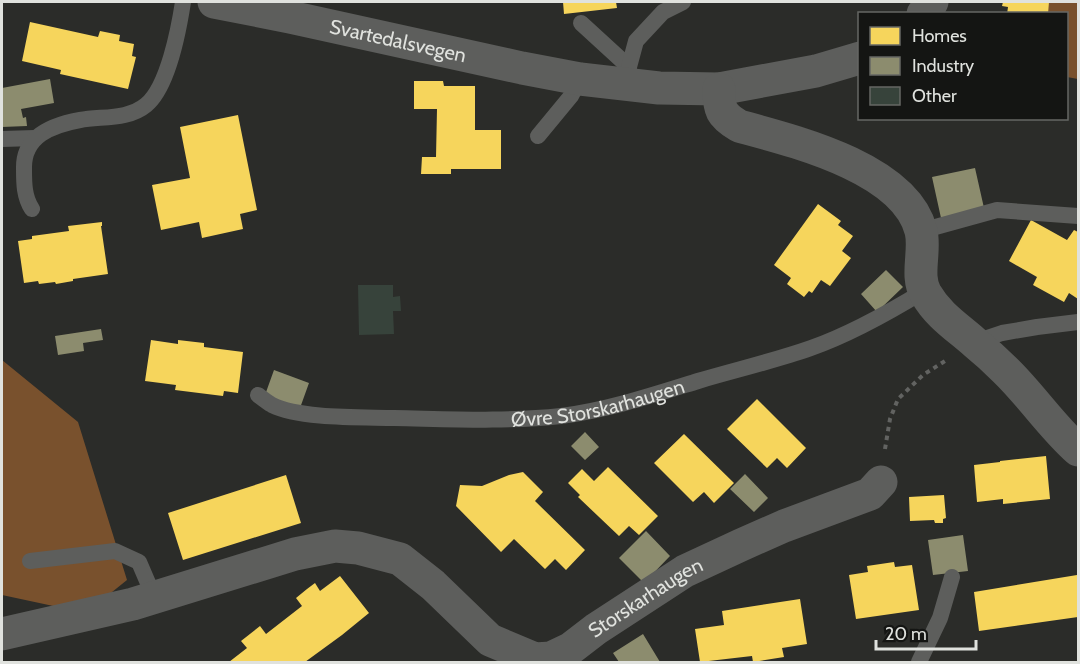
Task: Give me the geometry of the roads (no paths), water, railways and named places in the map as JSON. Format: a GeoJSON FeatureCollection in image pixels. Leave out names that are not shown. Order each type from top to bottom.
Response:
{"type":"FeatureCollection","features":[{"type":"Feature","properties":{"kind":"street","name":"Svartedalsvegen"},"geometry":{"type":"LineString","coordinates":[[214,2],[522,68],[580,79],[629,76],[659,88],[719,89],[816,71],[858,59]]}},
{"type":"Feature","properties":{"kind":"street"},"geometry":{"type":"LineString","coordinates":[[719,89],[721,110],[739,126],[847,161],[894,190],[909,206],[921,231],[924,291],[942,315],[1006,370],[1076,442]]}},
{"type":"Feature","properties":{"kind":"street","name":"Storskarhaugen"},"geometry":{"type":"LineString","coordinates":[[2,634],[133,604],[295,554],[335,546],[358,548],[400,559],[433,585],[490,639],[535,659],[551,658],[570,649],[596,629],[685,572],[784,526],[870,494],[881,482]]}},
{"type":"Feature","properties":{"kind":"lane"},"geometry":{"type":"LineString","coordinates":[[32,209],[24,185],[23,161],[26,148],[46,130],[79,120],[118,116],[146,105],[155,95],[168,67],[183,2]]}},
{"type":"Feature","properties":{"kind":"lane"},"geometry":{"type":"LineString","coordinates":[[629,76],[636,41],[663,12],[683,2]]}},
{"type":"Feature","properties":{"kind":"lane"},"geometry":{"type":"LineString","coordinates":[[581,23],[629,76]]}},
{"type":"Feature","properties":{"kind":"lane"},"geometry":{"type":"LineString","coordinates":[[538,136],[571,96],[580,79]]}},
{"type":"Feature","properties":{"kind":"lane"},"geometry":{"type":"LineString","coordinates":[[2,139],[35,138]]}},
{"type":"Feature","properties":{"kind":"lane"},"geometry":{"type":"LineString","coordinates":[[921,231],[997,210],[1078,216]]}},
{"type":"Feature","properties":{"kind":"lane","name":"Øvre Storskarhaugen"},"geometry":{"type":"LineString","coordinates":[[258,395],[271,405],[282,409],[341,417],[506,420],[571,414],[628,402],[770,362],[813,347],[886,314],[924,291]]}},
{"type":"Feature","properties":{"kind":"lane"},"geometry":{"type":"LineString","coordinates":[[975,342],[1002,333],[1078,322]]}},
{"type":"Feature","properties":{"kind":"lane"},"geometry":{"type":"LineString","coordinates":[[30,561],[115,551],[139,562],[154,597]]}},
{"type":"Feature","properties":{"kind":"lane"},"geometry":{"type":"LineString","coordinates":[[919,663],[940,618],[952,577]]}}]}
